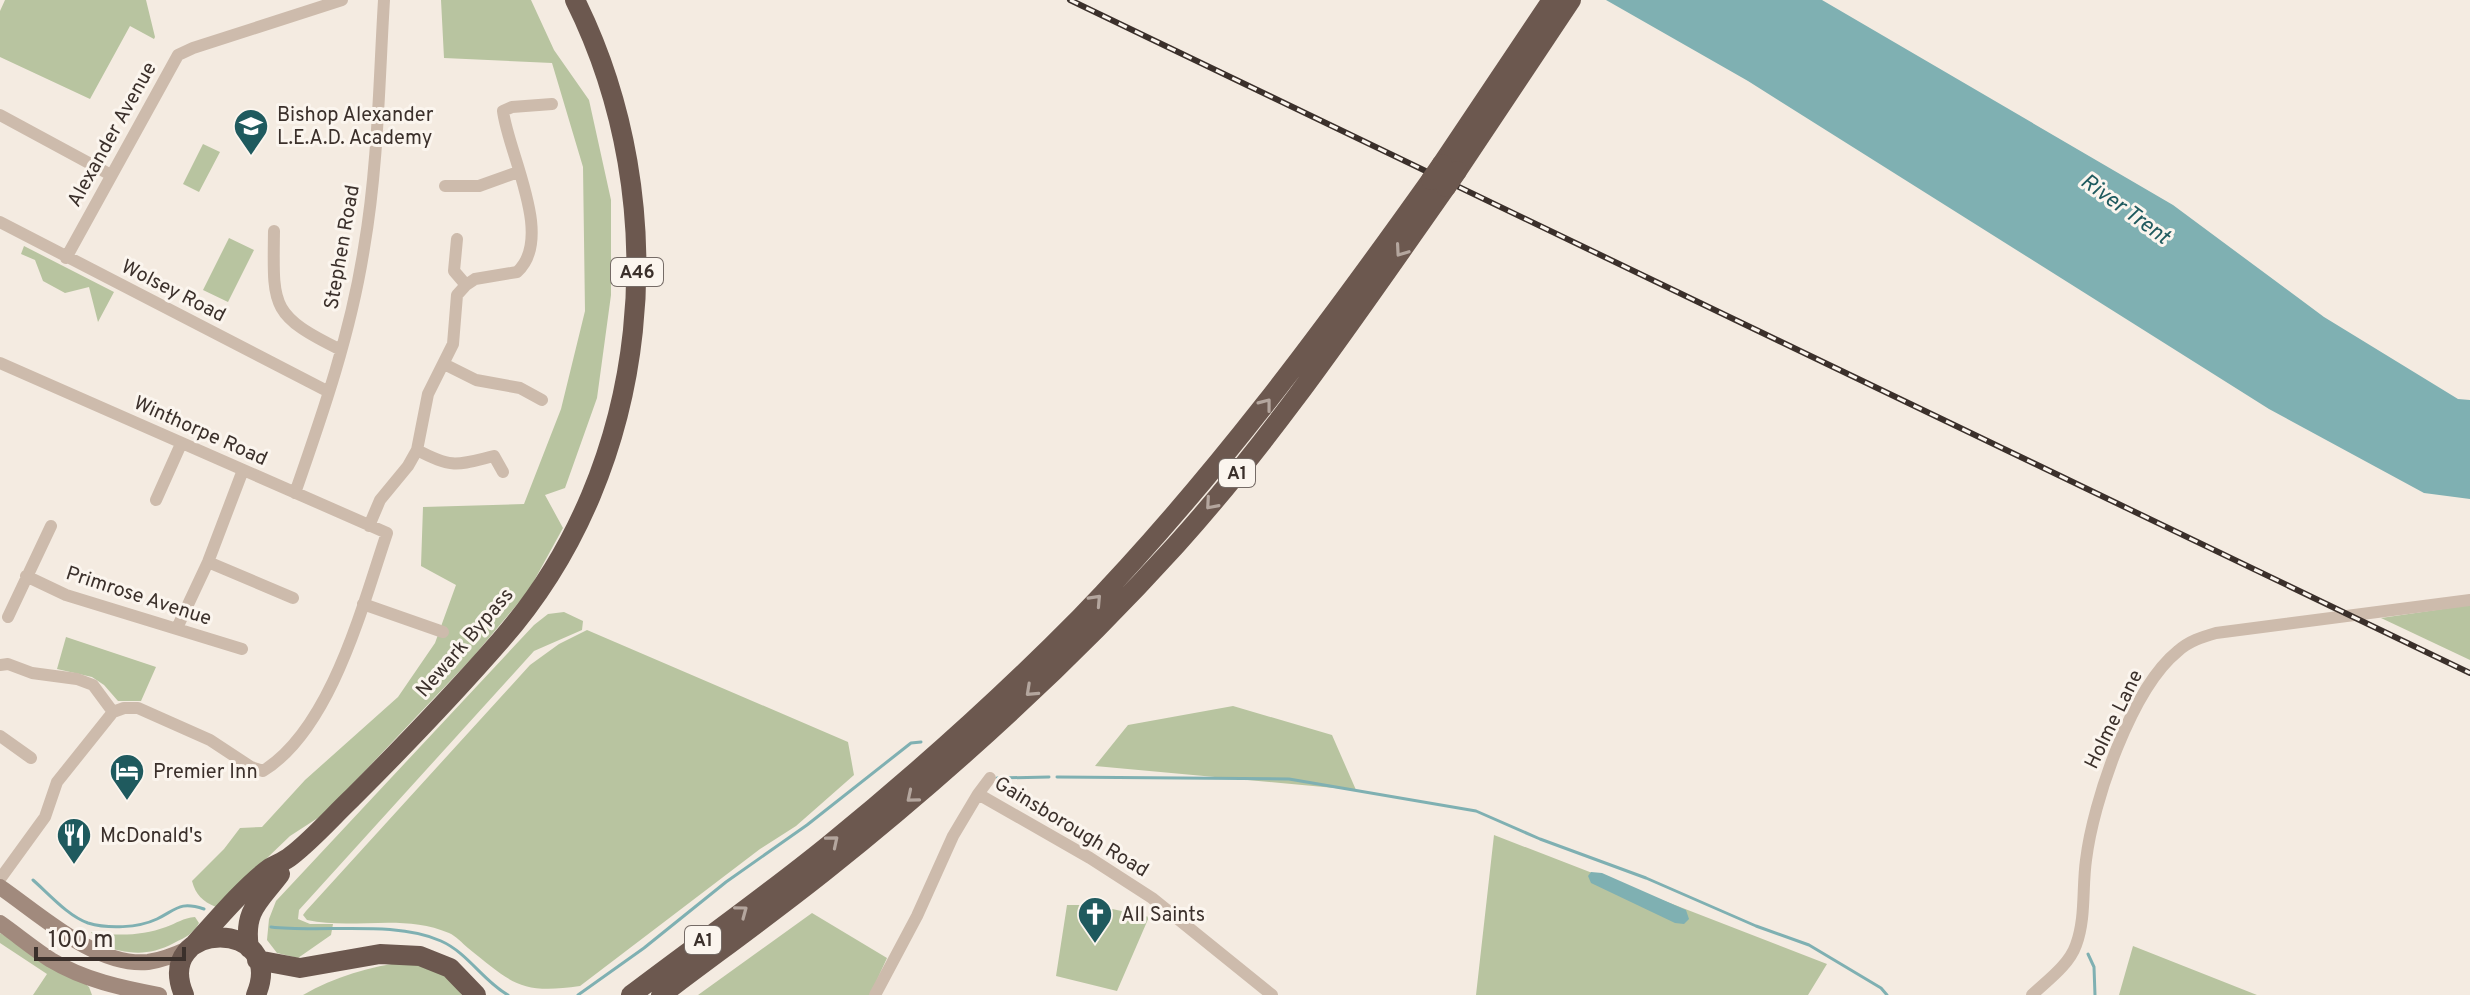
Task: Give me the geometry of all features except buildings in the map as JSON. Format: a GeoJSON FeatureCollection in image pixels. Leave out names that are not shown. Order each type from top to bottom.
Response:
{"type":"FeatureCollection","features":[{"type":"Feature","properties":{"kind":"highway","name":"Newark Bypass"},"geometry":{"type":"LineString","coordinates":[[192,947],[269,869],[290,857],[370,780],[503,638],[537,595],[555,565],[597,480],[617,418],[634,333],[637,282],[635,217],[621,128],[599,53],[575,0]]}},
{"type":"Feature","properties":{"kind":"highway","name":"A1"},"geometry":{"type":"LineString","coordinates":[[1528,50],[1552,0]]}},
{"type":"Feature","properties":{"kind":"highway","name":"A1"},"geometry":{"type":"LineString","coordinates":[[661,995],[826,870],[986,720],[1224,458],[1444,175],[1528,50],[1571,0]]}},
{"type":"Feature","properties":{"kind":"highway","name":"A1"},"geometry":{"type":"LineString","coordinates":[[632,994],[966,739]]}},
{"type":"Feature","properties":{"kind":"highway","name":"Newark Bypass"},"geometry":{"type":"LineString","coordinates":[[258,995],[261,974],[253,954],[248,925],[254,906],[278,878],[290,857]]}},
{"type":"Feature","properties":{"kind":"highway"},"geometry":{"type":"LineString","coordinates":[[184,995],[180,972],[182,962],[192,947],[208,937],[225,936],[240,941],[253,954],[300,968]]}},
{"type":"Feature","properties":{"kind":"highway"},"geometry":{"type":"LineString","coordinates":[[258,995],[300,968],[380,954],[420,956],[450,968],[476,995]]}},
{"type":"Feature","properties":{"kind":"main road"},"geometry":{"type":"LineString","coordinates":[[0,887],[80,942],[111,958],[146,962],[192,947]]}},
{"type":"Feature","properties":{"kind":"main road"},"geometry":{"type":"LineString","coordinates":[[0,923],[69,969],[117,986],[159,995]]}},
{"type":"Feature","properties":{"kind":"street","name":"Alexander Avenue"},"geometry":{"type":"LineString","coordinates":[[66,258],[178,55],[342,0]]}},
{"type":"Feature","properties":{"kind":"street","name":"Stephen Road"},"geometry":{"type":"LineString","coordinates":[[295,493],[341,350],[364,251],[384,0]]}},
{"type":"Feature","properties":{"kind":"street"},"geometry":{"type":"LineString","coordinates":[[369,526],[380,500],[417,450],[428,394],[455,334],[457,295],[466,285],[484,277],[513,274],[527,262],[532,249],[530,218],[506,134],[503,111],[512,107],[552,104]]}},
{"type":"Feature","properties":{"kind":"street"},"geometry":{"type":"LineString","coordinates":[[0,115],[111,175]]}},
{"type":"Feature","properties":{"kind":"street"},"geometry":{"type":"LineString","coordinates":[[445,186],[479,186],[518,172]]}},
{"type":"Feature","properties":{"kind":"street","name":"Wolsey Road"},"geometry":{"type":"LineString","coordinates":[[0,222],[329,392]]}},
{"type":"Feature","properties":{"kind":"street"},"geometry":{"type":"LineString","coordinates":[[274,231],[272,280],[279,303],[300,329],[341,350]]}},
{"type":"Feature","properties":{"kind":"street"},"geometry":{"type":"LineString","coordinates":[[457,239],[454,271],[466,285]]}},
{"type":"Feature","properties":{"kind":"street","name":"Winthorpe Road"},"geometry":{"type":"LineString","coordinates":[[0,363],[387,533],[363,604]]}},
{"type":"Feature","properties":{"kind":"street"},"geometry":{"type":"LineString","coordinates":[[444,364],[476,380],[520,388],[542,400]]}},
{"type":"Feature","properties":{"kind":"street"},"geometry":{"type":"LineString","coordinates":[[156,500],[181,444]]}},
{"type":"Feature","properties":{"kind":"street"},"geometry":{"type":"LineString","coordinates":[[417,450],[440,462],[453,464],[466,465],[494,456],[503,472]]}},
{"type":"Feature","properties":{"kind":"street"},"geometry":{"type":"LineString","coordinates":[[177,628],[208,562],[243,470]]}},
{"type":"Feature","properties":{"kind":"street"},"geometry":{"type":"LineString","coordinates":[[8,617],[51,526]]}},
{"type":"Feature","properties":{"kind":"street"},"geometry":{"type":"LineString","coordinates":[[208,562],[293,598]]}},
{"type":"Feature","properties":{"kind":"street","name":"Primrose Avenue"},"geometry":{"type":"LineString","coordinates":[[26,576],[66,595],[242,649]]}},
{"type":"Feature","properties":{"kind":"street","name":"Holme Lane"},"geometry":{"type":"LineString","coordinates":[[2032,995],[2063,966],[2075,948],[2081,927],[2086,859],[2100,791],[2120,741],[2145,693],[2163,665],[2177,651],[2195,639],[2216,633],[2470,600]]}},
{"type":"Feature","properties":{"kind":"street"},"geometry":{"type":"LineString","coordinates":[[0,879],[45,817],[57,782],[113,712],[138,708],[210,740],[251,767],[263,771],[280,760],[295,743],[323,703],[363,604],[443,632]]}},
{"type":"Feature","properties":{"kind":"street"},"geometry":{"type":"LineString","coordinates":[[413,622],[418,608]]}},
{"type":"Feature","properties":{"kind":"street"},"geometry":{"type":"LineString","coordinates":[[0,665],[8,664],[32,673],[77,679],[93,685],[113,712]]}},
{"type":"Feature","properties":{"kind":"street"},"geometry":{"type":"LineString","coordinates":[[0,736],[31,758]]}},
{"type":"Feature","properties":{"kind":"street","name":"Gainsborough Road"},"geometry":{"type":"LineString","coordinates":[[990,778],[978,794],[1090,858],[1152,898],[1272,995]]}},
{"type":"Feature","properties":{"kind":"street"},"geometry":{"type":"LineString","coordinates":[[875,995],[917,916],[953,836],[978,794]]}},
{"type":"Feature","properties":{"kind":"green space"},"geometry":{"type":"Polygon","coordinates":[[[5,0],[146,0],[155,37],[130,26],[90,99],[0,57],[0,11],[5,0]]]}},
{"type":"Feature","properties":{"kind":"green space"},"geometry":{"type":"Polygon","coordinates":[[[441,0],[531,0],[554,50],[589,100],[611,200],[611,295],[597,398],[565,488],[545,495],[563,528],[529,590],[473,657],[324,814],[290,836],[216,907],[200,897],[192,881],[240,828],[262,827],[305,780],[398,697],[435,643],[456,585],[421,566],[423,507],[524,504],[561,409],[585,311],[583,167],[552,63],[444,58],[441,0]]]}},
{"type":"Feature","properties":{"kind":"green space"},"geometry":{"type":"Polygon","coordinates":[[[203,144],[220,152],[199,192],[183,184],[203,144]]]}},
{"type":"Feature","properties":{"kind":"green space"},"geometry":{"type":"Polygon","coordinates":[[[229,238],[254,250],[228,302],[203,290],[229,238]]]}},
{"type":"Feature","properties":{"kind":"green space"},"geometry":{"type":"Polygon","coordinates":[[[24,246],[114,292],[98,322],[89,287],[65,293],[43,281],[35,260],[21,254],[24,246]]]}},
{"type":"Feature","properties":{"kind":"green space"},"geometry":{"type":"Polygon","coordinates":[[[2470,605],[2470,660],[2381,618],[2470,605]]]}},
{"type":"Feature","properties":{"kind":"green space"},"geometry":{"type":"Polygon","coordinates":[[[564,612],[583,621],[582,630],[534,651],[299,910],[298,919],[310,924],[333,924],[331,935],[298,958],[277,953],[267,940],[269,919],[276,901],[534,625],[548,614],[564,612]]]}},
{"type":"Feature","properties":{"kind":"green space"},"geometry":{"type":"Polygon","coordinates":[[[587,630],[848,742],[854,775],[796,826],[760,849],[580,986],[543,989],[517,983],[495,970],[454,936],[432,927],[307,920],[303,915],[306,911],[530,665],[559,644],[587,630]]]}},
{"type":"Feature","properties":{"kind":"green space"},"geometry":{"type":"Polygon","coordinates":[[[66,637],[156,667],[141,701],[118,701],[92,677],[57,669],[66,637]]]}},
{"type":"Feature","properties":{"kind":"green space"},"geometry":{"type":"Polygon","coordinates":[[[1233,706],[1332,735],[1356,790],[1095,766],[1128,725],[1233,706]]]}},
{"type":"Feature","properties":{"kind":"green space"},"geometry":{"type":"Polygon","coordinates":[[[1494,835],[1827,964],[1808,995],[1476,995],[1494,835]]]}},
{"type":"Feature","properties":{"kind":"green space"},"geometry":{"type":"Polygon","coordinates":[[[1067,905],[1094,905],[1149,917],[1117,991],[1056,976],[1067,905]]]}},
{"type":"Feature","properties":{"kind":"green space"},"geometry":{"type":"Polygon","coordinates":[[[812,913],[887,958],[870,995],[698,995],[812,913]]]}},
{"type":"Feature","properties":{"kind":"green space"},"geometry":{"type":"Polygon","coordinates":[[[195,917],[199,923],[189,935],[146,952],[128,952],[99,945],[91,932],[138,934],[195,917]]]}},
{"type":"Feature","properties":{"kind":"green space"},"geometry":{"type":"Polygon","coordinates":[[[0,933],[83,982],[92,995],[33,995],[47,974],[0,943],[0,933]]]}},
{"type":"Feature","properties":{"kind":"green space"},"geometry":{"type":"Polygon","coordinates":[[[2133,946],[2257,995],[2119,995],[2133,946]]]}},
{"type":"Feature","properties":{"kind":"green space"},"geometry":{"type":"Polygon","coordinates":[[[406,962],[438,972],[462,995],[303,995],[353,973],[406,962]]]}},
{"type":"Feature","properties":{"kind":"water","name":"River Trent"},"geometry":{"type":"Polygon","coordinates":[[[1606,0],[1822,0],[2173,205],[2324,317],[2458,399],[2470,400],[2470,499],[2424,493],[2269,409],[1748,81],[1606,0]]]}},
{"type":"Feature","properties":{"kind":"water"},"geometry":{"type":"Polygon","coordinates":[[[1591,872],[1602,873],[1686,910],[1689,919],[1684,924],[1675,923],[1591,883],[1588,876],[1591,872]]]}},
{"type":"Feature","properties":{"kind":"waterway"},"geometry":{"type":"LineString","coordinates":[[578,995],[644,948],[726,882],[807,825],[911,743],[921,742]]}},
{"type":"Feature","properties":{"kind":"waterway"},"geometry":{"type":"LineString","coordinates":[[997,778],[1049,777]]}},
{"type":"Feature","properties":{"kind":"waterway"},"geometry":{"type":"LineString","coordinates":[[1057,777],[1289,779],[1476,811],[1809,945],[1881,988],[1887,995]]}},
{"type":"Feature","properties":{"kind":"waterway"},"geometry":{"type":"LineString","coordinates":[[33,880],[73,915],[96,925],[132,926],[157,919],[184,906],[204,909]]}},
{"type":"Feature","properties":{"kind":"waterway"},"geometry":{"type":"LineString","coordinates":[[271,927],[380,929],[423,935],[451,946],[508,995]]}},
{"type":"Feature","properties":{"kind":"waterway"},"geometry":{"type":"LineString","coordinates":[[2088,954],[2094,967],[2095,995]]}},
{"type":"Feature","properties":{"kind":"railway"},"geometry":{"type":"LineString","coordinates":[[1070,0],[2470,673]]}},
{"type":"Feature","properties":{"kind":"place","name":"Bishop Alexander L.E.A.D. Academy"},"geometry":{"type":"Point","coordinates":[251,157]}},
{"type":"Feature","properties":{"kind":"place","name":"Premier Inn"},"geometry":{"type":"Point","coordinates":[127,802]}},
{"type":"Feature","properties":{"kind":"place","name":"McDonald's"},"geometry":{"type":"Point","coordinates":[74,866]}},
{"type":"Feature","properties":{"kind":"place","name":"All Saints"},"geometry":{"type":"Point","coordinates":[1095,945]}}]}
